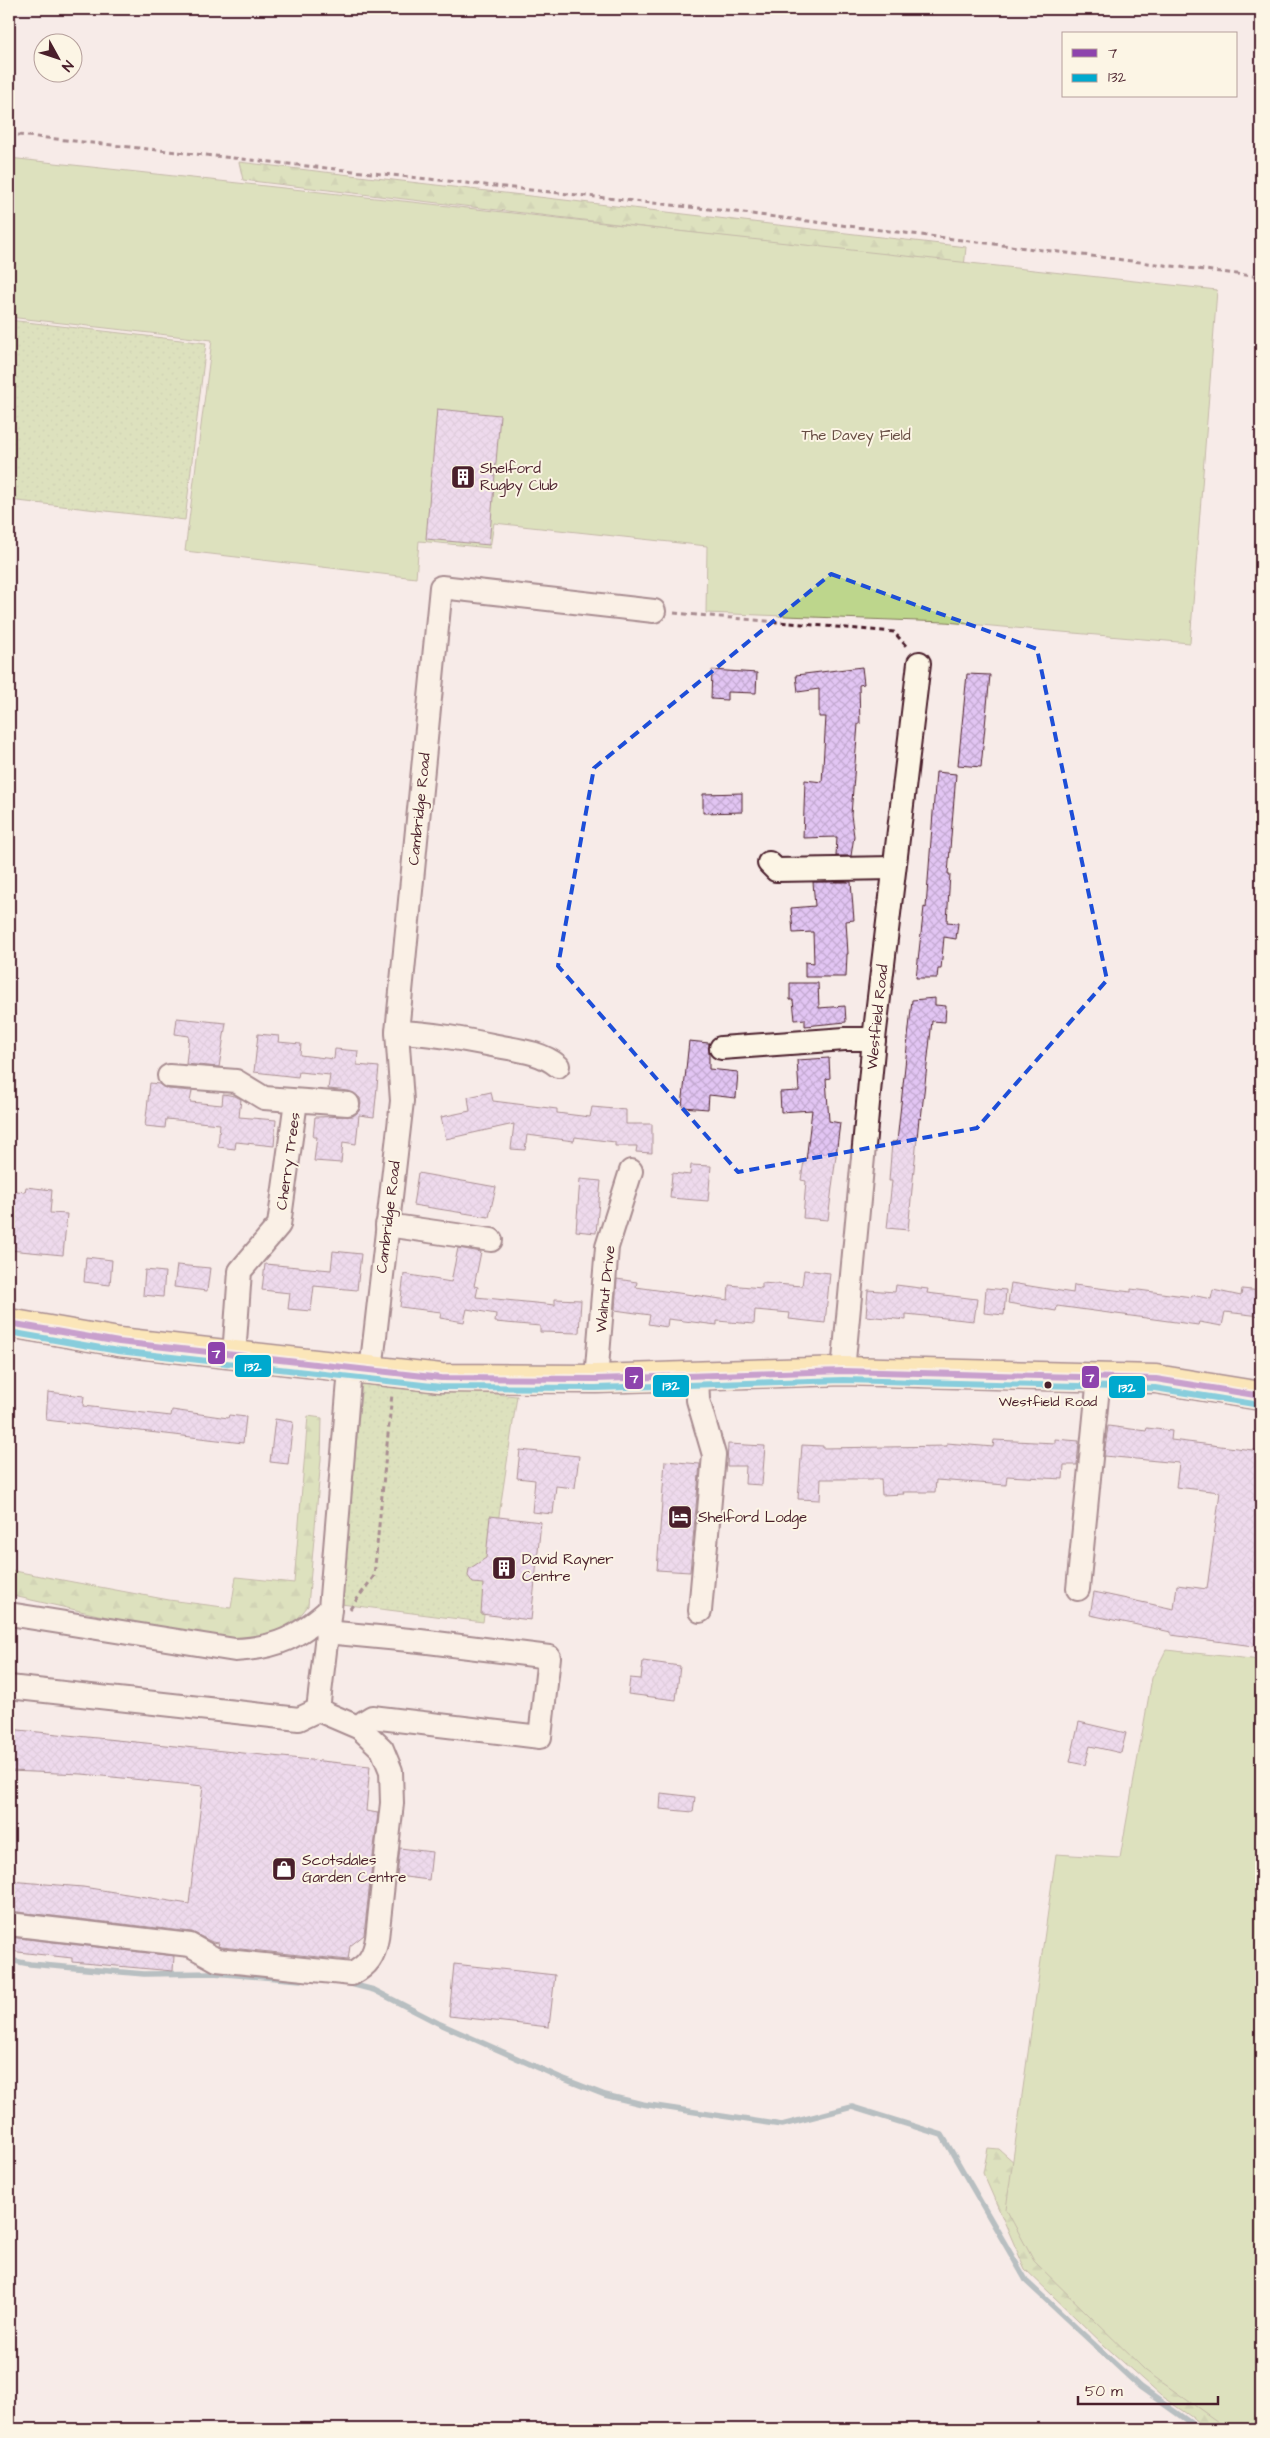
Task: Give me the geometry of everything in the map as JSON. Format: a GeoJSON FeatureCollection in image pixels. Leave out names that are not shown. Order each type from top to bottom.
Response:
{"type":"FeatureCollection","features":[{"type":"Feature","properties":{"kind":"main road"},"geometry":{"type":"LineString","coordinates":[[9,1323],[119,1342],[441,1378],[596,1380],[843,1371],[1156,1379],[1261,1396]]}},
{"type":"Feature","properties":{"kind":"street","name":"Cambridge Road"},"geometry":{"type":"LineString","coordinates":[[318,1710],[336,1633],[330,1609],[372,1371],[402,1101],[397,1032],[441,587],[654,611]]}},
{"type":"Feature","properties":{"kind":"street","name":"Westfield Road"},"geometry":{"type":"LineString","coordinates":[[843,1371],[874,1039],[920,663]]}},
{"type":"Feature","properties":{"kind":"street"},"geometry":{"type":"LineString","coordinates":[[769,863],[776,870],[894,868]]}},
{"type":"Feature","properties":{"kind":"street"},"geometry":{"type":"LineString","coordinates":[[397,1032],[456,1036],[531,1052],[551,1060],[558,1066]]}},
{"type":"Feature","properties":{"kind":"street"},"geometry":{"type":"LineString","coordinates":[[721,1048],[845,1038],[874,1039]]}},
{"type":"Feature","properties":{"kind":"street","name":"Cherry Trees"},"geometry":{"type":"LineString","coordinates":[[169,1076],[236,1081],[264,1098],[348,1104]]}},
{"type":"Feature","properties":{"kind":"street","name":"Cherry Trees"},"geometry":{"type":"LineString","coordinates":[[234,1356],[240,1271],[279,1225],[296,1101]]}},
{"type":"Feature","properties":{"kind":"street","name":"Walnut Drive"},"geometry":{"type":"LineString","coordinates":[[596,1380],[607,1247],[631,1172]]}},
{"type":"Feature","properties":{"kind":"street"},"geometry":{"type":"LineString","coordinates":[[387,1224],[492,1240]]}},
{"type":"Feature","properties":{"kind":"street"},"geometry":{"type":"LineString","coordinates":[[697,1376],[698,1400],[714,1455],[700,1611]]}},
{"type":"Feature","properties":{"kind":"street"},"geometry":{"type":"LineString","coordinates":[[1078,1589],[1099,1377]]}},
{"type":"Feature","properties":{"kind":"street"},"geometry":{"type":"LineString","coordinates":[[9,1614],[235,1650],[260,1649],[282,1642],[305,1631],[330,1609]]}},
{"type":"Feature","properties":{"kind":"street"},"geometry":{"type":"LineString","coordinates":[[336,1633],[549,1657],[540,1737],[372,1717],[364,1722],[360,1728]]}},
{"type":"Feature","properties":{"kind":"street"},"geometry":{"type":"LineString","coordinates":[[9,1687],[299,1719],[318,1710],[360,1728],[382,1748],[391,1771],[392,1803],[375,1952],[368,1965],[352,1974],[217,1960],[190,1945],[9,1924]]}},
{"type":"Feature","properties":{"kind":"path"},"geometry":{"type":"LineString","coordinates":[[9,134],[717,210],[1261,277]]}},
{"type":"Feature","properties":{"kind":"path"},"geometry":{"type":"LineString","coordinates":[[654,611],[894,632],[920,663]]}},
{"type":"Feature","properties":{"kind":"path"},"geometry":{"type":"LineString","coordinates":[[336,1633],[347,1613],[374,1576],[372,1371]]}},
{"type":"Feature","properties":{"kind":"highlighted area"},"geometry":{"type":"Polygon","coordinates":[[[831,574],[1037,649],[1107,980],[977,1128],[738,1172],[558,966],[594,768],[831,574]]]}},
{"type":"Feature","properties":{"kind":"green space","name":"The Davey Field"},"geometry":{"type":"Polygon","coordinates":[[[9,158],[1217,290],[1190,643],[945,622],[706,613],[707,546],[494,523],[490,548],[419,541],[416,578],[185,551],[212,340],[9,317],[9,158]]]}},
{"type":"Feature","properties":{"kind":"green space"},"geometry":{"type":"Polygon","coordinates":[[[239,162],[966,247],[931,619],[940,262],[243,180],[239,162]]]}},
{"type":"Feature","properties":{"kind":"green space"},"geometry":{"type":"Polygon","coordinates":[[[9,320],[206,343],[185,520],[9,500],[9,320]]]}},
{"type":"Feature","properties":{"kind":"green space"},"geometry":{"type":"Polygon","coordinates":[[[362,1383],[517,1396],[483,1622],[341,1604],[362,1383]]]}},
{"type":"Feature","properties":{"kind":"green space"},"geometry":{"type":"Polygon","coordinates":[[[308,1416],[322,1418],[321,1459],[308,1606],[289,1629],[265,1637],[215,1638],[165,1630],[9,1595],[9,1570],[169,1600],[231,1608],[236,1577],[294,1583],[308,1416]]]}},
{"type":"Feature","properties":{"kind":"green space"},"geometry":{"type":"Polygon","coordinates":[[[1166,1650],[1261,1660],[1261,2429],[1228,2429],[1146,2371],[1034,2261],[1006,2209],[1056,1854],[1120,1858],[1152,1678],[1166,1650]]]}},
{"type":"Feature","properties":{"kind":"green space"},"geometry":{"type":"Polygon","coordinates":[[[988,2148],[999,2149],[1024,2171],[1261,2429],[1209,2429],[1161,2396],[1104,2345],[1025,2269],[983,2173],[988,2148]]]}},
{"type":"Feature","properties":{"kind":"building","name":"Shelford Rugby Club"},"geometry":{"type":"Polygon","coordinates":[[[437,409],[500,415],[489,545],[426,539],[437,409]]]}},
{"type":"Feature","properties":{"kind":"building"},"geometry":{"type":"Polygon","coordinates":[[[862,667],[864,684],[859,685],[860,724],[858,724],[851,815],[854,836],[851,856],[836,856],[837,837],[803,838],[805,780],[822,782],[826,717],[819,717],[819,689],[798,692],[796,675],[862,667]]]}},
{"type":"Feature","properties":{"kind":"building"},"geometry":{"type":"Polygon","coordinates":[[[712,670],[757,673],[756,693],[727,692],[727,700],[711,699],[712,670]]]}},
{"type":"Feature","properties":{"kind":"building"},"geometry":{"type":"Polygon","coordinates":[[[967,674],[990,675],[981,767],[958,765],[967,674]]]}},
{"type":"Feature","properties":{"kind":"building"},"geometry":{"type":"Polygon","coordinates":[[[936,772],[956,774],[948,874],[950,874],[947,922],[958,923],[956,939],[944,937],[941,969],[938,969],[937,978],[916,978],[924,907],[926,908],[936,772]]]}},
{"type":"Feature","properties":{"kind":"building"},"geometry":{"type":"Polygon","coordinates":[[[742,793],[742,812],[703,813],[703,794],[742,793]]]}},
{"type":"Feature","properties":{"kind":"building"},"geometry":{"type":"Polygon","coordinates":[[[813,882],[851,882],[854,920],[846,921],[848,954],[846,977],[805,977],[805,962],[814,963],[813,932],[793,933],[791,908],[815,906],[813,882]]]}},
{"type":"Feature","properties":{"kind":"building"},"geometry":{"type":"Polygon","coordinates":[[[790,983],[818,983],[819,1008],[845,1006],[846,1022],[805,1026],[805,1019],[795,1020],[793,1000],[790,1000],[790,983]]]}},
{"type":"Feature","properties":{"kind":"building"},"geometry":{"type":"Polygon","coordinates":[[[935,998],[935,1005],[946,1006],[945,1022],[932,1021],[921,1119],[919,1118],[908,1230],[887,1228],[892,1181],[889,1181],[892,1142],[897,1142],[912,1000],[935,998]]]}},
{"type":"Feature","properties":{"kind":"building"},"geometry":{"type":"Polygon","coordinates":[[[177,1018],[226,1023],[219,1067],[186,1064],[189,1036],[175,1034],[177,1018]]]}},
{"type":"Feature","properties":{"kind":"building"},"geometry":{"type":"Polygon","coordinates":[[[258,1034],[279,1036],[278,1042],[301,1044],[300,1055],[334,1059],[335,1049],[358,1051],[357,1065],[379,1067],[374,1117],[359,1115],[356,1144],[343,1142],[341,1163],[314,1161],[317,1137],[313,1137],[315,1117],[353,1116],[359,1111],[360,1098],[349,1091],[328,1089],[330,1075],[299,1072],[298,1077],[254,1072],[258,1034]]]}},
{"type":"Feature","properties":{"kind":"building"},"geometry":{"type":"Polygon","coordinates":[[[689,1041],[709,1043],[709,1069],[738,1072],[736,1098],[709,1095],[708,1109],[682,1107],[689,1041]]]}},
{"type":"Feature","properties":{"kind":"building"},"geometry":{"type":"Polygon","coordinates":[[[829,1058],[830,1078],[826,1079],[829,1121],[840,1123],[828,1220],[803,1218],[806,1181],[801,1180],[804,1161],[806,1161],[812,1110],[781,1112],[780,1092],[799,1091],[797,1060],[829,1058]]]}},
{"type":"Feature","properties":{"kind":"building"},"geometry":{"type":"Polygon","coordinates":[[[150,1083],[159,1084],[168,1089],[192,1091],[190,1102],[222,1105],[223,1094],[241,1099],[239,1117],[276,1120],[274,1146],[236,1142],[235,1149],[218,1147],[220,1124],[166,1119],[165,1128],[145,1126],[150,1083]]]}},
{"type":"Feature","properties":{"kind":"building"},"geometry":{"type":"Polygon","coordinates":[[[491,1092],[493,1101],[557,1109],[557,1113],[590,1117],[592,1107],[626,1110],[626,1124],[652,1124],[652,1153],[636,1152],[637,1146],[615,1146],[615,1142],[575,1137],[574,1141],[527,1135],[525,1150],[511,1149],[514,1124],[446,1139],[441,1117],[470,1111],[468,1097],[491,1092]]]}},
{"type":"Feature","properties":{"kind":"building"},"geometry":{"type":"Polygon","coordinates":[[[691,1165],[711,1166],[708,1201],[670,1198],[672,1173],[690,1175],[691,1165]]]}},
{"type":"Feature","properties":{"kind":"building"},"geometry":{"type":"Polygon","coordinates":[[[418,1173],[496,1187],[489,1217],[413,1205],[418,1173]]]}},
{"type":"Feature","properties":{"kind":"building"},"geometry":{"type":"Polygon","coordinates":[[[580,1179],[601,1181],[596,1233],[576,1231],[580,1179]]]}},
{"type":"Feature","properties":{"kind":"building"},"geometry":{"type":"Polygon","coordinates":[[[26,1187],[52,1190],[50,1213],[67,1214],[63,1255],[9,1250],[9,1190],[25,1192],[26,1187]]]}},
{"type":"Feature","properties":{"kind":"building"},"geometry":{"type":"Polygon","coordinates":[[[458,1248],[481,1252],[474,1286],[478,1287],[476,1297],[555,1305],[555,1299],[581,1300],[579,1333],[540,1332],[540,1326],[495,1322],[496,1314],[467,1309],[464,1322],[440,1318],[441,1312],[400,1307],[404,1274],[451,1282],[458,1248]]]}},
{"type":"Feature","properties":{"kind":"building"},"geometry":{"type":"Polygon","coordinates":[[[333,1251],[361,1254],[357,1290],[314,1286],[311,1311],[288,1309],[290,1293],[262,1290],[265,1264],[331,1270],[333,1251]]]}},
{"type":"Feature","properties":{"kind":"building"},"geometry":{"type":"Polygon","coordinates":[[[86,1257],[112,1260],[110,1285],[84,1282],[86,1257]]]}},
{"type":"Feature","properties":{"kind":"building"},"geometry":{"type":"Polygon","coordinates":[[[177,1265],[210,1268],[207,1291],[174,1287],[177,1265]]]}},
{"type":"Feature","properties":{"kind":"building"},"geometry":{"type":"Polygon","coordinates":[[[145,1270],[165,1272],[163,1297],[143,1295],[145,1270]]]}},
{"type":"Feature","properties":{"kind":"building"},"geometry":{"type":"Polygon","coordinates":[[[804,1270],[830,1273],[825,1323],[789,1319],[790,1313],[755,1310],[754,1324],[717,1321],[717,1325],[668,1319],[667,1327],[648,1324],[650,1315],[615,1310],[617,1279],[637,1282],[636,1287],[728,1300],[729,1285],[762,1288],[762,1283],[802,1286],[804,1270]]]}},
{"type":"Feature","properties":{"kind":"building"},"geometry":{"type":"Polygon","coordinates":[[[1011,1283],[1073,1293],[1074,1285],[1131,1292],[1131,1289],[1192,1297],[1192,1295],[1211,1299],[1213,1290],[1241,1296],[1242,1289],[1261,1291],[1261,1316],[1225,1312],[1222,1326],[1199,1322],[1198,1325],[1057,1306],[1056,1311],[1008,1303],[1011,1283]]]}},
{"type":"Feature","properties":{"kind":"building"},"geometry":{"type":"Polygon","coordinates":[[[896,1285],[928,1289],[927,1293],[977,1299],[974,1321],[906,1314],[906,1320],[866,1316],[868,1290],[895,1292],[896,1285]]]}},
{"type":"Feature","properties":{"kind":"building"},"geometry":{"type":"Polygon","coordinates":[[[986,1288],[1006,1290],[1004,1315],[984,1313],[986,1288]]]}},
{"type":"Feature","properties":{"kind":"building"},"geometry":{"type":"Polygon","coordinates":[[[48,1392],[84,1396],[83,1406],[171,1416],[172,1410],[228,1418],[229,1415],[246,1417],[243,1443],[46,1420],[48,1392]]]}},
{"type":"Feature","properties":{"kind":"building"},"geometry":{"type":"Polygon","coordinates":[[[275,1419],[293,1422],[288,1464],[270,1462],[275,1419]]]}},
{"type":"Feature","properties":{"kind":"building"},"geometry":{"type":"Polygon","coordinates":[[[1108,1426],[1146,1431],[1147,1428],[1172,1431],[1171,1440],[1261,1451],[1261,1647],[1171,1635],[1171,1632],[1090,1615],[1094,1592],[1174,1609],[1177,1585],[1207,1589],[1220,1492],[1176,1487],[1179,1463],[1104,1456],[1108,1426]]]}},
{"type":"Feature","properties":{"kind":"building"},"geometry":{"type":"Polygon","coordinates":[[[1055,1439],[1079,1441],[1077,1465],[1064,1465],[1063,1479],[1007,1476],[1006,1485],[936,1480],[935,1492],[903,1492],[904,1494],[882,1495],[881,1479],[821,1479],[820,1500],[798,1499],[802,1445],[823,1446],[823,1448],[947,1446],[947,1443],[993,1447],[994,1440],[1055,1443],[1055,1439]]]}},
{"type":"Feature","properties":{"kind":"building"},"geometry":{"type":"Polygon","coordinates":[[[728,1444],[765,1446],[762,1485],[745,1484],[746,1466],[727,1466],[728,1444]]]}},
{"type":"Feature","properties":{"kind":"building"},"geometry":{"type":"Polygon","coordinates":[[[520,1450],[579,1456],[575,1488],[556,1486],[553,1514],[532,1512],[535,1480],[517,1478],[520,1450]]]}},
{"type":"Feature","properties":{"kind":"building","name":"Shelford Lodge"},"geometry":{"type":"Polygon","coordinates":[[[665,1461],[700,1464],[690,1572],[657,1570],[665,1461]]]}},
{"type":"Feature","properties":{"kind":"building","name":"David Rayner Centre"},"geometry":{"type":"Polygon","coordinates":[[[490,1516],[541,1522],[531,1620],[481,1614],[483,1584],[473,1583],[468,1576],[469,1569],[486,1558],[490,1516]]]}},
{"type":"Feature","properties":{"kind":"building"},"geometry":{"type":"Polygon","coordinates":[[[643,1661],[680,1666],[676,1700],[628,1694],[630,1678],[641,1679],[643,1661]]]}},
{"type":"Feature","properties":{"kind":"building"},"geometry":{"type":"Polygon","coordinates":[[[1079,1722],[1126,1733],[1121,1753],[1090,1746],[1085,1765],[1070,1762],[1079,1722]]]}},
{"type":"Feature","properties":{"kind":"building","name":"Scotsdales Garden Centre"},"geometry":{"type":"Polygon","coordinates":[[[9,1729],[370,1766],[366,1811],[378,1813],[364,1935],[350,1946],[348,1960],[221,1947],[218,1946],[219,1943],[212,1942],[192,1932],[9,1911],[9,1881],[83,1887],[189,1904],[203,1786],[82,1774],[9,1771],[9,1729]]]}},
{"type":"Feature","properties":{"kind":"building"},"geometry":{"type":"Polygon","coordinates":[[[661,1793],[695,1797],[693,1812],[660,1809],[661,1793]]]}},
{"type":"Feature","properties":{"kind":"building"},"geometry":{"type":"Polygon","coordinates":[[[400,1848],[432,1852],[429,1880],[397,1876],[400,1848]]]}},
{"type":"Feature","properties":{"kind":"building"},"geometry":{"type":"Polygon","coordinates":[[[9,1937],[174,1956],[173,1971],[72,1962],[72,1958],[9,1951],[9,1937]]]}},
{"type":"Feature","properties":{"kind":"building"},"geometry":{"type":"Polygon","coordinates":[[[454,1964],[555,1975],[549,2027],[449,2016],[454,1964]]]}},
{"type":"Feature","properties":{"kind":"waterway"},"geometry":{"type":"LineString","coordinates":[[9,1960],[30,1964],[144,1974],[213,1973],[301,1980]]}},
{"type":"Feature","properties":{"kind":"waterway"},"geometry":{"type":"LineString","coordinates":[[347,1983],[374,1990],[438,2023],[559,2077],[605,2095],[642,2104],[782,2125],[852,2107],[942,2135],[1027,2282],[1140,2387],[1199,2429]]}},
{"type":"Feature","properties":{"kind":"transit line","name":"7"},"geometry":{"type":"LineString","coordinates":[[9,1323],[119,1342],[441,1378],[596,1379],[843,1371],[1156,1379],[1261,1396]]}},
{"type":"Feature","properties":{"kind":"transit line","name":"132"},"geometry":{"type":"LineString","coordinates":[[9,1332],[118,1351],[441,1387],[596,1388],[843,1380],[1155,1388],[1260,1405]]}},
{"type":"Feature","properties":{"kind":"place","name":"Shelford Rugby Club"},"geometry":{"type":"Point","coordinates":[463,477]}},
{"type":"Feature","properties":{"kind":"place","name":"Westfield Road"},"geometry":{"type":"Point","coordinates":[1048,1385]}},
{"type":"Feature","properties":{"kind":"place","name":"Shelford Lodge"},"geometry":{"type":"Point","coordinates":[680,1517]}},
{"type":"Feature","properties":{"kind":"place","name":"David Rayner Centre"},"geometry":{"type":"Point","coordinates":[504,1568]}},
{"type":"Feature","properties":{"kind":"place","name":"Scotsdales Garden Centre"},"geometry":{"type":"Point","coordinates":[284,1869]}}]}
